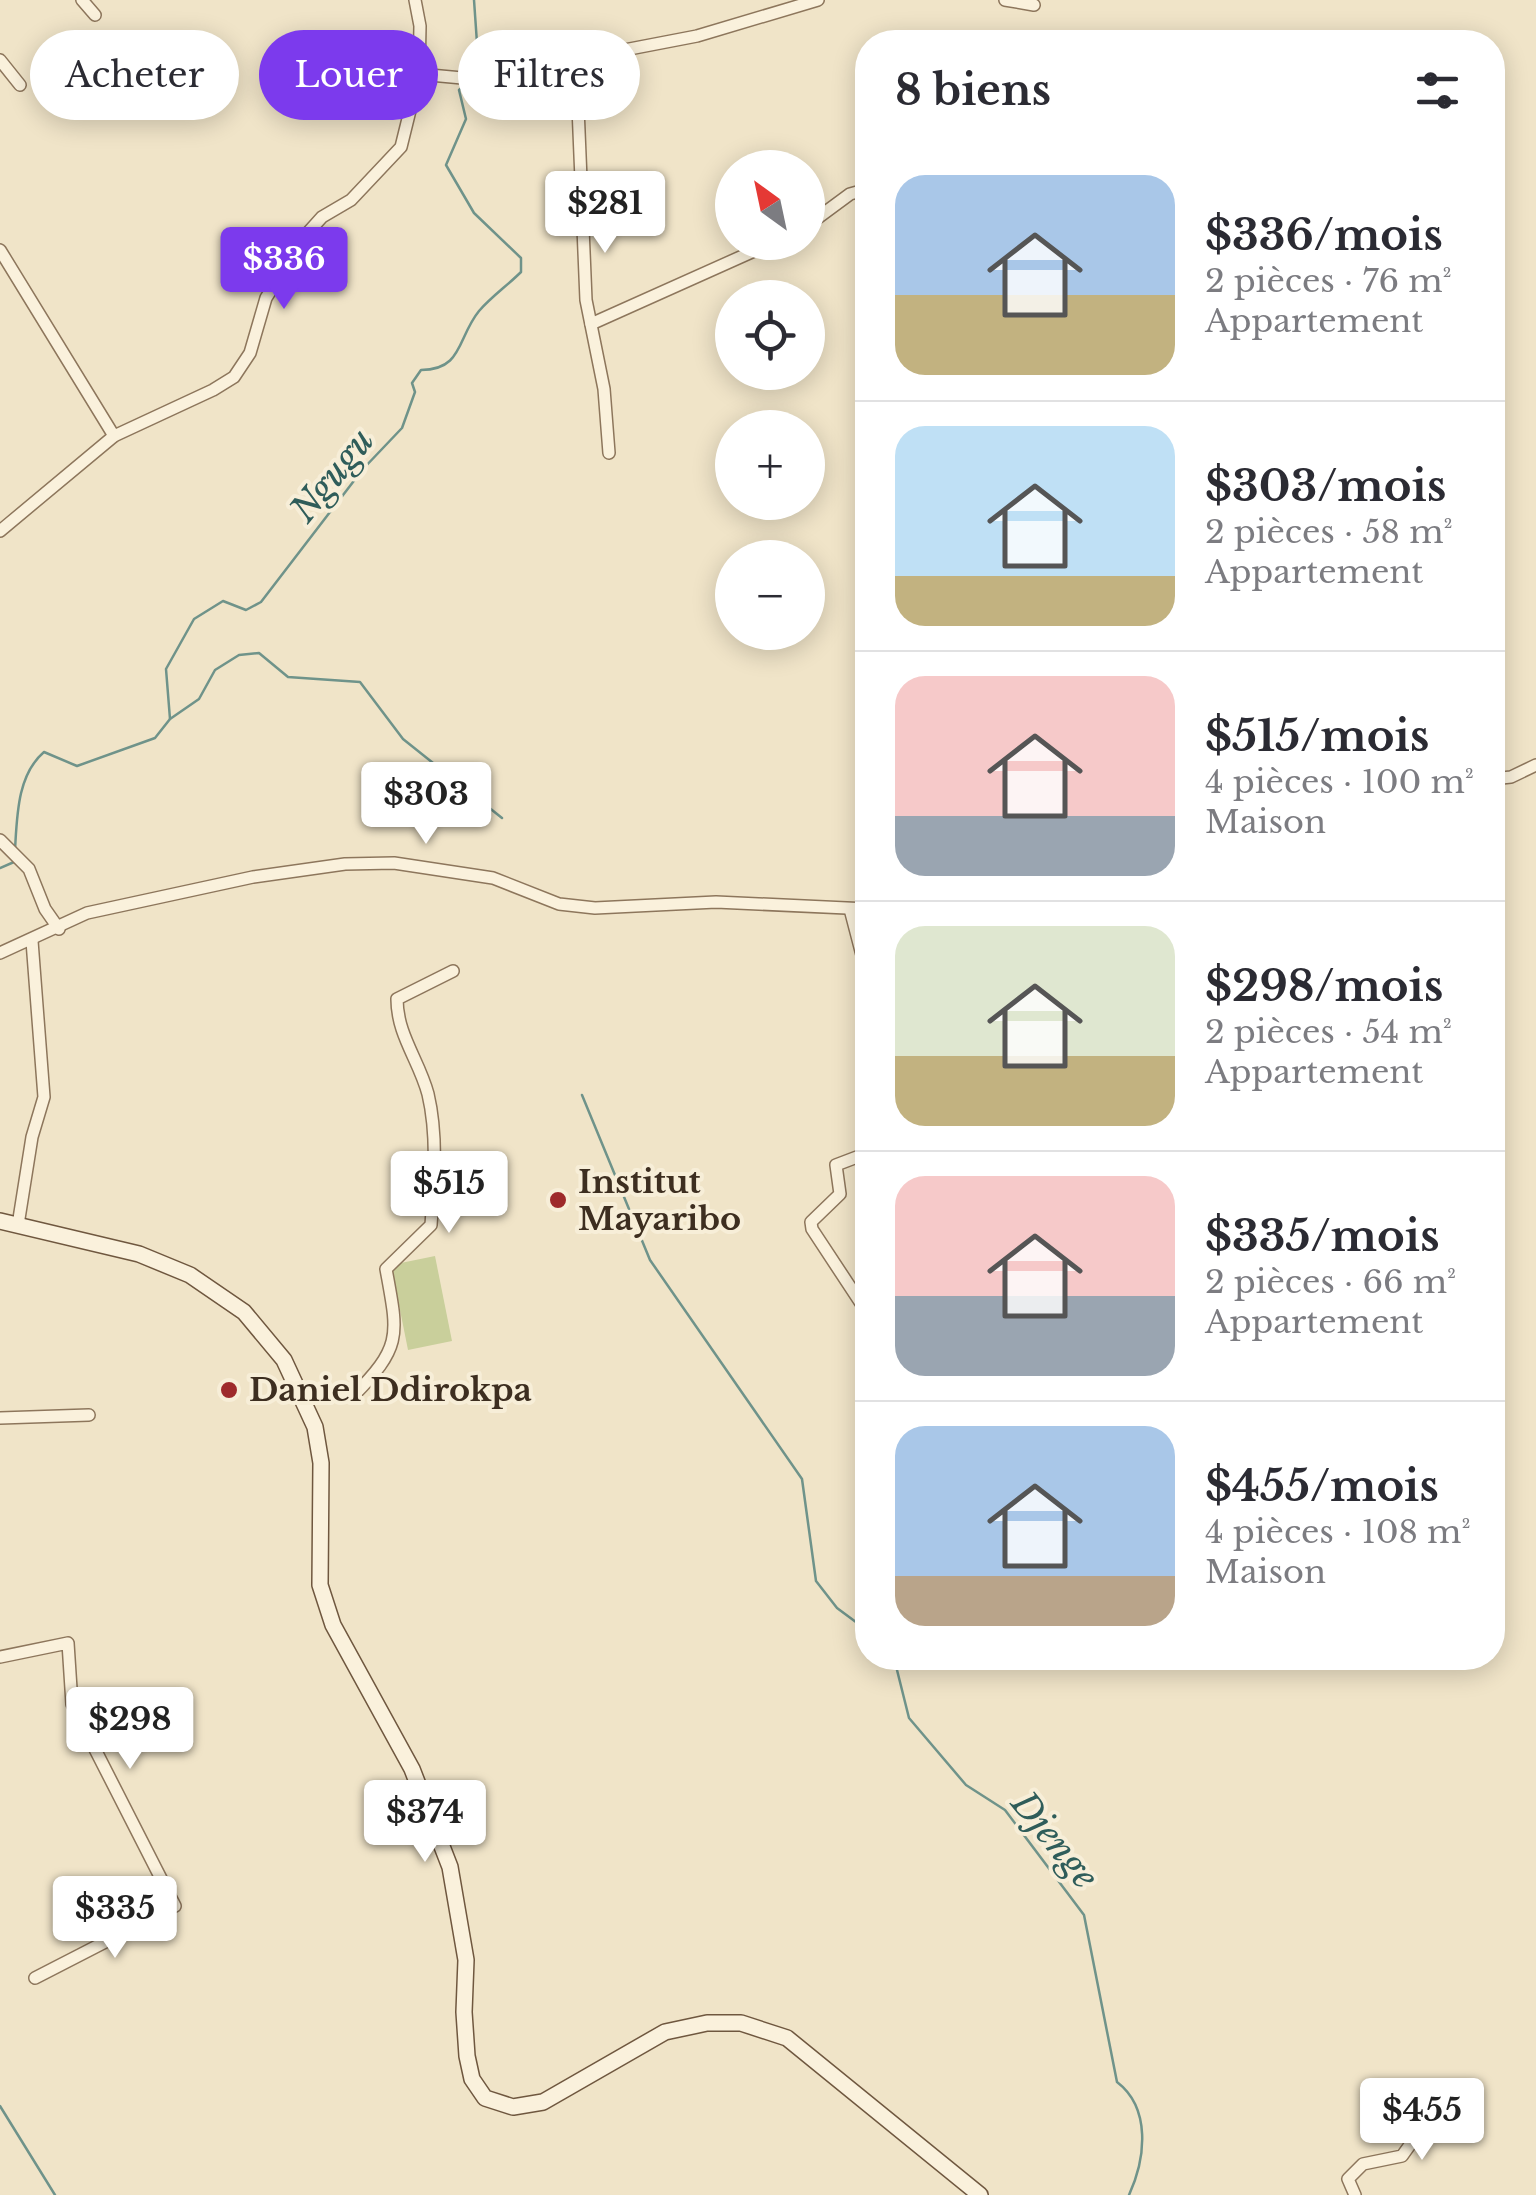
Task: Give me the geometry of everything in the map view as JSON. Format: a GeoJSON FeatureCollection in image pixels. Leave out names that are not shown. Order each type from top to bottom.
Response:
{"type":"FeatureCollection","features":[{"type":"Feature","properties":{"kind":"main road"},"geometry":{"type":"LineString","coordinates":[[0,1221],[139,1254],[190,1275],[244,1312],[284,1360],[316,1428],[321,1462],[320,1586],[333,1625],[412,1769],[450,1867],[466,1960],[467,2056],[472,2078],[485,2098],[513,2107],[543,2102],[665,2032],[707,2023],[741,2023],[788,2038],[980,2195]]}},
{"type":"Feature","properties":{"kind":"street"},"geometry":{"type":"LineString","coordinates":[[82,0],[95,15]]}},
{"type":"Feature","properties":{"kind":"street"},"geometry":{"type":"LineString","coordinates":[[415,0],[420,30]]}},
{"type":"Feature","properties":{"kind":"street"},"geometry":{"type":"LineString","coordinates":[[640,47],[697,36],[818,0]]}},
{"type":"Feature","properties":{"kind":"street"},"geometry":{"type":"LineString","coordinates":[[1005,0],[1034,5]]}},
{"type":"Feature","properties":{"kind":"street"},"geometry":{"type":"LineString","coordinates":[[0,60],[20,85]]}},
{"type":"Feature","properties":{"kind":"street"},"geometry":{"type":"LineString","coordinates":[[0,531],[114,436],[234,377],[250,352],[266,298],[304,237],[322,218],[351,200],[401,147],[408,120]]}},
{"type":"Feature","properties":{"kind":"street"},"geometry":{"type":"LineString","coordinates":[[579,120],[586,300],[604,389],[610,453]]}},
{"type":"Feature","properties":{"kind":"street"},"geometry":{"type":"LineString","coordinates":[[825,212],[855,193]]}},
{"type":"Feature","properties":{"kind":"street"},"geometry":{"type":"LineString","coordinates":[[0,250],[114,436]]}},
{"type":"Feature","properties":{"kind":"street"},"geometry":{"type":"LineString","coordinates":[[591,324],[734,260]]}},
{"type":"Feature","properties":{"kind":"street"},"geometry":{"type":"LineString","coordinates":[[1505,778],[1536,765]]}},
{"type":"Feature","properties":{"kind":"street"},"geometry":{"type":"LineString","coordinates":[[1,841],[29,869],[45,909],[58,929]]}},
{"type":"Feature","properties":{"kind":"street"},"geometry":{"type":"LineString","coordinates":[[0,953],[88,913],[316,867],[394,863],[494,878],[559,904],[595,908],[716,902],[855,908]]}},
{"type":"Feature","properties":{"kind":"street"},"geometry":{"type":"LineString","coordinates":[[850,908],[855,927]]}},
{"type":"Feature","properties":{"kind":"street"},"geometry":{"type":"LineString","coordinates":[[18,1224],[32,1138],[44,1096],[32,941]]}},
{"type":"Feature","properties":{"kind":"street"},"geometry":{"type":"LineString","coordinates":[[300,1390],[353,1396],[376,1373],[394,1345],[396,1326],[386,1269],[431,1226],[436,1168],[428,1094],[397,1020],[397,999],[453,971]]}},
{"type":"Feature","properties":{"kind":"street"},"geometry":{"type":"LineString","coordinates":[[855,1157],[836,1165],[840,1194],[811,1222],[855,1294]]}},
{"type":"Feature","properties":{"kind":"street"},"geometry":{"type":"LineString","coordinates":[[0,1418],[89,1416]]}},
{"type":"Feature","properties":{"kind":"street"},"geometry":{"type":"LineString","coordinates":[[0,1657],[68,1644],[72,1704],[175,1906],[35,1978]]}},
{"type":"Feature","properties":{"kind":"street"},"geometry":{"type":"LineString","coordinates":[[1354,2195],[1348,2179],[1363,2164],[1402,2156],[1426,2121],[1429,2103],[1450,2098]]}},
{"type":"Feature","properties":{"kind":"green space"},"geometry":{"type":"Polygon","coordinates":[[[435,1256],[452,1341],[408,1350],[391,1265],[435,1256]]]}},
{"type":"Feature","properties":{"kind":"waterway","name":"Ngugu"},"geometry":{"type":"LineString","coordinates":[[474,0],[476,30]]}},
{"type":"Feature","properties":{"kind":"waterway","name":"Ngugu"},"geometry":{"type":"LineString","coordinates":[[170,719],[166,669],[194,619],[223,601],[246,610],[261,602],[363,469],[402,428],[415,392],[412,383],[421,370],[445,365],[458,351],[479,311],[521,272],[521,258],[474,213],[446,165],[466,120]]}},
{"type":"Feature","properties":{"kind":"waterway"},"geometry":{"type":"LineString","coordinates":[[15,850],[23,784],[44,752],[77,766],[155,738],[170,719],[199,699],[215,670],[239,655],[259,653],[288,677],[360,682],[403,739],[502,818]]}},
{"type":"Feature","properties":{"kind":"waterway","name":"Ngugu"},"geometry":{"type":"LineString","coordinates":[[0,868],[14,862]]}},
{"type":"Feature","properties":{"kind":"waterway","name":"Djenge"},"geometry":{"type":"LineString","coordinates":[[582,1095],[650,1260],[802,1479],[816,1581],[837,1608],[855,1621]]}},
{"type":"Feature","properties":{"kind":"waterway","name":"Djenge"},"geometry":{"type":"LineString","coordinates":[[897,1670],[909,1718],[966,1785],[1005,1810],[1084,1915],[1117,2082],[1136,2105],[1140,2119],[1142,2150],[1129,2195]]}},
{"type":"Feature","properties":{"kind":"waterway"},"geometry":{"type":"LineString","coordinates":[[0,2106],[55,2195]]}},
{"type":"Feature","properties":{"kind":"place","name":"Institut Mayaribo"},"geometry":{"type":"Point","coordinates":[558,1200]}},
{"type":"Feature","properties":{"kind":"place","name":"Daniel Ddirokpa"},"geometry":{"type":"Point","coordinates":[229,1390]}}]}
